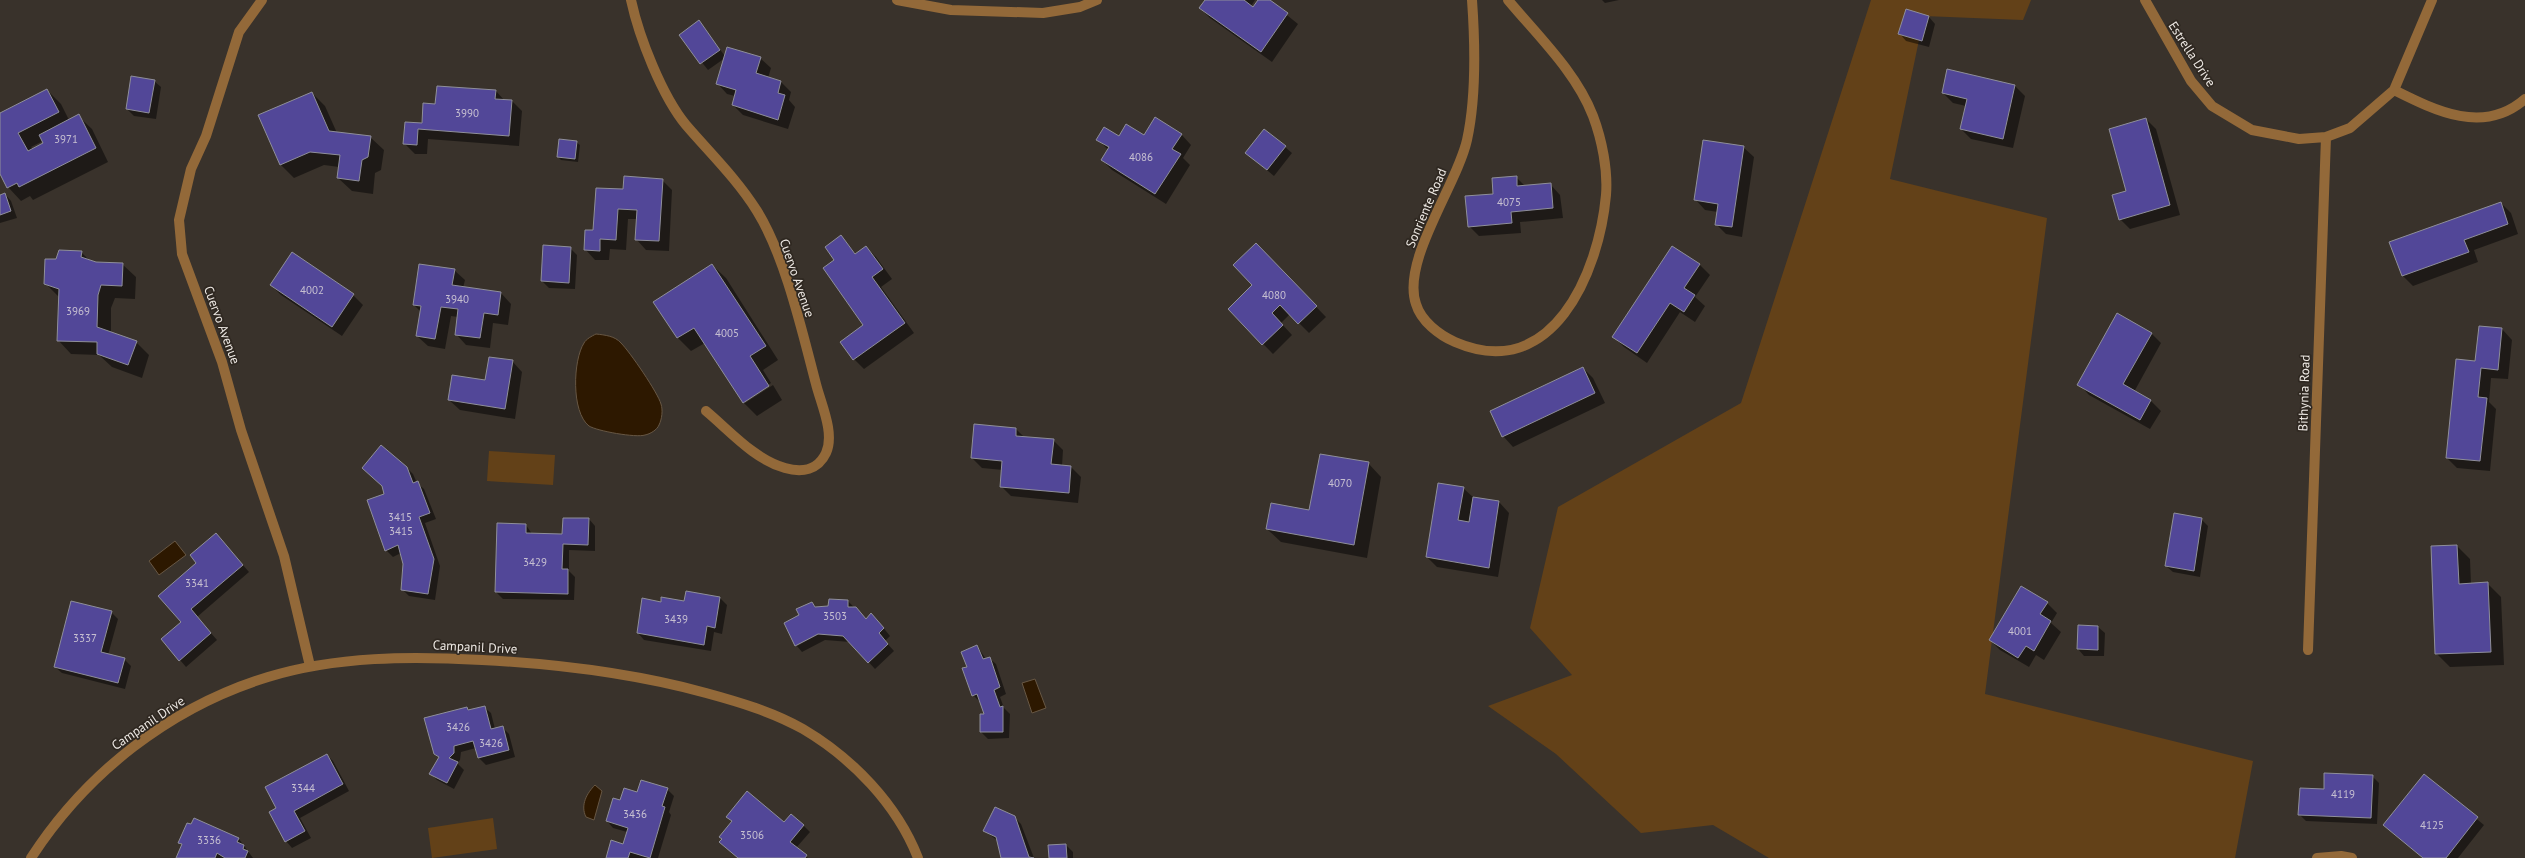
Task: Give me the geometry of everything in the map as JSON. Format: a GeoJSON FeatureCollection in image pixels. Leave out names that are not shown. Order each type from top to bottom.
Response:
{"type":"FeatureCollection","features":[{"type":"Feature","properties":{"kind":"street","name":"Cuervo Avenue"},"geometry":{"type":"LineString","coordinates":[[262,0],[239,32],[206,136],[192,170],[179,220],[182,254],[222,362],[241,430],[284,556],[310,666]]}},
{"type":"Feature","properties":{"kind":"street","name":"Cuervo Avenue"},"geometry":{"type":"LineString","coordinates":[[632,0],[644,40],[667,98],[686,124],[718,158],[757,211],[774,246],[802,332],[828,430],[829,447],[823,461],[817,467],[810,470],[790,469],[772,464],[759,456],[706,411]]}},
{"type":"Feature","properties":{"kind":"street"},"geometry":{"type":"LineString","coordinates":[[897,0],[951,10],[1043,13],[1080,7],[1097,0]]}},
{"type":"Feature","properties":{"kind":"street","name":"Sonriente Road"},"geometry":{"type":"LineString","coordinates":[[1472,0],[1474,27],[1472,86],[1467,141],[1423,245],[1415,274],[1415,303],[1423,318],[1444,337],[1470,348],[1499,351],[1517,348],[1543,336],[1564,317],[1584,281],[1601,233],[1606,193],[1604,154],[1593,116],[1575,81],[1508,0]]}},
{"type":"Feature","properties":{"kind":"street","name":"Estrella Drive"},"geometry":{"type":"LineString","coordinates":[[2145,0],[2191,81],[2212,106],[2252,130],[2299,139],[2326,137],[2350,128],[2394,90],[2432,0]]}},
{"type":"Feature","properties":{"kind":"street"},"geometry":{"type":"LineString","coordinates":[[2394,90],[2435,110],[2468,119],[2514,109],[2525,99]]}},
{"type":"Feature","properties":{"kind":"street","name":"Bithynia Road"},"geometry":{"type":"LineString","coordinates":[[2308,650],[2326,137]]}},
{"type":"Feature","properties":{"kind":"street","name":"Campanil Drive"},"geometry":{"type":"LineString","coordinates":[[31,858],[54,823],[81,793],[110,765],[144,739],[196,706],[238,688],[310,666],[411,657],[541,663],[619,673],[727,699],[776,716],[801,728],[846,760],[872,787],[890,809],[918,858]]}},
{"type":"Feature","properties":{"kind":"street"},"geometry":{"type":"LineString","coordinates":[[2317,858],[2342,856],[2352,858]]}},
{"type":"Feature","properties":{"kind":"shaded area"},"geometry":{"type":"Polygon","coordinates":[[[1871,0],[2031,0],[2023,20],[1924,16],[1890,179],[2047,218],[1985,694],[2253,761],[2235,858],[1769,858],[1713,825],[1641,833],[1556,754],[1488,706],[1572,675],[1530,628],[1558,507],[1741,403],[1871,0]]]}},
{"type":"Feature","properties":{"kind":"shaded area"},"geometry":{"type":"Polygon","coordinates":[[[596,334],[613,337],[619,341],[637,363],[655,391],[661,404],[662,414],[658,427],[651,433],[634,436],[608,432],[589,426],[583,419],[579,410],[577,398],[576,373],[580,351],[585,342],[596,334]]]}},
{"type":"Feature","properties":{"kind":"shaded area"},"geometry":{"type":"Polygon","coordinates":[[[489,451],[555,455],[553,485],[487,481],[489,451]]]}},
{"type":"Feature","properties":{"kind":"shaded area"},"geometry":{"type":"Polygon","coordinates":[[[175,541],[186,555],[159,575],[149,561],[175,541]]]}},
{"type":"Feature","properties":{"kind":"shaded area"},"geometry":{"type":"Polygon","coordinates":[[[1035,679],[1046,708],[1032,713],[1022,683],[1035,679]]]}},
{"type":"Feature","properties":{"kind":"shaded area"},"geometry":{"type":"Polygon","coordinates":[[[595,785],[602,791],[594,820],[586,817],[584,813],[584,804],[587,795],[595,785]]]}},
{"type":"Feature","properties":{"kind":"shaded area"},"geometry":{"type":"Polygon","coordinates":[[[493,818],[497,849],[432,858],[428,828],[493,818]]]}},
{"type":"Feature","properties":{"kind":"building"},"geometry":{"type":"Polygon","coordinates":[[[1205,0],[1244,0],[1253,7],[1258,0],[1270,0],[1288,13],[1261,52],[1199,8],[1205,0]]]}},
{"type":"Feature","properties":{"kind":"building"},"geometry":{"type":"Polygon","coordinates":[[[1906,9],[1929,16],[1922,41],[1898,34],[1906,9]]]}},
{"type":"Feature","properties":{"kind":"building"},"geometry":{"type":"Polygon","coordinates":[[[699,20],[720,50],[700,64],[679,35],[699,20]]]}},
{"type":"Feature","properties":{"kind":"building"},"geometry":{"type":"Polygon","coordinates":[[[727,47],[761,57],[756,73],[781,81],[778,93],[785,95],[778,120],[732,105],[736,90],[716,84],[727,47]]]}},
{"type":"Feature","properties":{"kind":"building"},"geometry":{"type":"Polygon","coordinates":[[[1947,69],[2015,85],[2003,139],[1960,129],[1967,99],[1942,93],[1947,69]]]}},
{"type":"Feature","properties":{"kind":"building"},"geometry":{"type":"Polygon","coordinates":[[[131,76],[155,80],[149,113],[126,109],[131,76]]]}},
{"type":"Feature","properties":{"kind":"building"},"geometry":{"type":"Polygon","coordinates":[[[437,86],[496,90],[495,99],[512,100],[509,136],[418,129],[417,145],[403,144],[405,122],[422,123],[423,103],[435,104],[437,86]]]}},
{"type":"Feature","properties":{"kind":"building"},"geometry":{"type":"Polygon","coordinates":[[[47,89],[59,112],[18,133],[28,151],[43,143],[39,135],[79,114],[96,148],[19,187],[17,183],[7,188],[0,174],[0,113],[47,89]]]}},
{"type":"Feature","properties":{"kind":"building"},"geometry":{"type":"Polygon","coordinates":[[[312,92],[329,131],[371,136],[368,157],[362,160],[359,181],[337,178],[340,155],[310,152],[280,165],[258,115],[312,92]]]}},
{"type":"Feature","properties":{"kind":"building"},"geometry":{"type":"Polygon","coordinates":[[[1155,117],[1182,134],[1172,149],[1181,154],[1155,194],[1101,160],[1109,147],[1096,140],[1104,127],[1119,136],[1126,124],[1144,135],[1155,117]]]}},
{"type":"Feature","properties":{"kind":"building"},"geometry":{"type":"Polygon","coordinates":[[[2146,118],[2170,205],[2119,220],[2112,195],[2126,191],[2109,129],[2146,118]]]}},
{"type":"Feature","properties":{"kind":"building"},"geometry":{"type":"Polygon","coordinates":[[[1264,129],[1286,146],[1267,170],[1245,153],[1264,129]]]}},
{"type":"Feature","properties":{"kind":"building"},"geometry":{"type":"Polygon","coordinates":[[[559,139],[577,141],[575,159],[557,157],[559,139]]]}},
{"type":"Feature","properties":{"kind":"building"},"geometry":{"type":"Polygon","coordinates":[[[1703,140],[1744,146],[1732,227],[1715,225],[1718,204],[1694,200],[1703,140]]]}},
{"type":"Feature","properties":{"kind":"building"},"geometry":{"type":"Polygon","coordinates":[[[624,176],[663,179],[659,241],[635,240],[637,210],[618,209],[616,240],[600,239],[600,251],[584,250],[585,230],[593,230],[596,188],[623,189],[624,176]]]}},
{"type":"Feature","properties":{"kind":"building"},"geometry":{"type":"Polygon","coordinates":[[[1517,176],[1517,186],[1551,183],[1553,208],[1511,212],[1512,223],[1468,227],[1465,196],[1493,194],[1492,178],[1517,176]]]}},
{"type":"Feature","properties":{"kind":"building"},"geometry":{"type":"Polygon","coordinates":[[[5,193],[11,211],[0,215],[0,195],[5,193]]]}},
{"type":"Feature","properties":{"kind":"building"},"geometry":{"type":"Polygon","coordinates":[[[2501,202],[2508,224],[2464,240],[2469,252],[2402,276],[2389,242],[2501,202]]]}},
{"type":"Feature","properties":{"kind":"building"},"geometry":{"type":"Polygon","coordinates":[[[841,235],[855,254],[866,246],[883,269],[872,277],[905,323],[853,360],[840,342],[863,325],[823,268],[834,260],[825,247],[841,235]]]}},
{"type":"Feature","properties":{"kind":"building"},"geometry":{"type":"Polygon","coordinates":[[[1256,243],[1317,306],[1298,324],[1280,305],[1272,313],[1283,325],[1262,345],[1228,309],[1252,285],[1233,265],[1256,243]]]}},
{"type":"Feature","properties":{"kind":"building"},"geometry":{"type":"Polygon","coordinates":[[[543,245],[571,247],[569,283],[541,281],[543,245]]]}},
{"type":"Feature","properties":{"kind":"building"},"geometry":{"type":"Polygon","coordinates":[[[1672,246],[1700,264],[1684,288],[1695,295],[1684,312],[1670,303],[1637,353],[1612,337],[1672,246]]]}},
{"type":"Feature","properties":{"kind":"building"},"geometry":{"type":"Polygon","coordinates":[[[59,250],[82,251],[81,257],[96,262],[123,263],[122,286],[101,285],[98,295],[97,327],[137,341],[128,365],[97,354],[97,342],[57,341],[59,289],[44,284],[45,259],[56,259],[59,250]]]}},
{"type":"Feature","properties":{"kind":"building"},"geometry":{"type":"Polygon","coordinates":[[[292,252],[354,294],[332,327],[270,285],[292,252]]]}},
{"type":"Feature","properties":{"kind":"building"},"geometry":{"type":"Polygon","coordinates":[[[419,264],[455,269],[452,285],[501,292],[498,315],[484,313],[480,338],[455,335],[458,309],[441,307],[435,339],[416,336],[421,306],[413,305],[419,264]]]}},
{"type":"Feature","properties":{"kind":"building"},"geometry":{"type":"Polygon","coordinates":[[[712,264],[766,346],[750,356],[769,386],[743,403],[694,328],[677,338],[653,302],[712,264]]]}},
{"type":"Feature","properties":{"kind":"building"},"geometry":{"type":"Polygon","coordinates":[[[2117,313],[2152,333],[2123,384],[2151,400],[2140,420],[2077,385],[2117,313]]]}},
{"type":"Feature","properties":{"kind":"building"},"geometry":{"type":"Polygon","coordinates":[[[2479,326],[2502,328],[2498,370],[2481,368],[2478,397],[2487,398],[2480,461],[2446,458],[2456,359],[2475,361],[2479,326]]]}},
{"type":"Feature","properties":{"kind":"building"},"geometry":{"type":"Polygon","coordinates":[[[489,357],[513,360],[505,409],[448,400],[452,375],[485,380],[489,357]]]}},
{"type":"Feature","properties":{"kind":"building"},"geometry":{"type":"Polygon","coordinates":[[[1583,367],[1595,393],[1502,437],[1490,411],[1583,367]]]}},
{"type":"Feature","properties":{"kind":"building"},"geometry":{"type":"Polygon","coordinates":[[[974,424],[1016,428],[1016,436],[1054,439],[1051,464],[1071,466],[1069,493],[1000,487],[1002,461],[971,458],[974,424]]]}},
{"type":"Feature","properties":{"kind":"building"},"geometry":{"type":"Polygon","coordinates":[[[381,445],[407,467],[413,483],[418,481],[430,513],[419,517],[434,559],[428,594],[401,590],[403,564],[398,545],[385,551],[367,500],[384,494],[382,486],[362,468],[381,445]]]}},
{"type":"Feature","properties":{"kind":"building"},"geometry":{"type":"Polygon","coordinates":[[[1320,454],[1369,462],[1354,545],[1266,529],[1271,503],[1309,510],[1320,454]]]}},
{"type":"Feature","properties":{"kind":"building"},"geometry":{"type":"Polygon","coordinates":[[[1438,483],[1464,487],[1458,520],[1469,522],[1473,497],[1499,501],[1489,568],[1426,557],[1438,483]]]}},
{"type":"Feature","properties":{"kind":"building"},"geometry":{"type":"Polygon","coordinates":[[[2174,513],[2202,518],[2194,571],[2165,566],[2174,513]]]}},
{"type":"Feature","properties":{"kind":"building"},"geometry":{"type":"Polygon","coordinates":[[[563,518],[589,518],[588,545],[563,544],[562,569],[568,569],[568,594],[495,592],[497,523],[526,524],[526,533],[562,534],[563,518]]]}},
{"type":"Feature","properties":{"kind":"building"},"geometry":{"type":"Polygon","coordinates":[[[216,533],[243,565],[191,609],[211,633],[179,661],[161,639],[181,622],[158,596],[196,563],[190,555],[216,533]]]}},
{"type":"Feature","properties":{"kind":"building"},"geometry":{"type":"Polygon","coordinates":[[[2457,545],[2459,584],[2488,582],[2491,652],[2435,654],[2431,546],[2457,545]]]}},
{"type":"Feature","properties":{"kind":"building"},"geometry":{"type":"Polygon","coordinates":[[[2021,586],[2048,602],[2040,614],[2051,621],[2034,651],[2026,646],[2018,658],[1989,640],[2021,586]]]}},
{"type":"Feature","properties":{"kind":"building"},"geometry":{"type":"Polygon","coordinates":[[[686,591],[720,597],[715,628],[707,626],[704,645],[637,633],[642,598],[661,602],[661,597],[684,601],[686,591]]]}},
{"type":"Feature","properties":{"kind":"building"},"geometry":{"type":"Polygon","coordinates":[[[829,599],[848,600],[848,607],[856,607],[866,619],[871,613],[884,628],[879,633],[888,644],[868,663],[843,636],[818,634],[795,646],[784,623],[799,615],[796,609],[812,602],[815,607],[828,606],[829,599]]]}},
{"type":"Feature","properties":{"kind":"building"},"geometry":{"type":"Polygon","coordinates":[[[71,601],[112,611],[101,652],[125,658],[118,683],[54,667],[71,601]]]}},
{"type":"Feature","properties":{"kind":"building"},"geometry":{"type":"Polygon","coordinates":[[[2078,625],[2098,626],[2098,650],[2077,649],[2078,625]]]}},
{"type":"Feature","properties":{"kind":"building"},"geometry":{"type":"Polygon","coordinates":[[[977,645],[983,659],[990,657],[1000,687],[994,690],[1000,707],[1003,706],[1003,732],[980,732],[980,714],[984,714],[977,694],[972,696],[962,668],[967,667],[961,652],[977,645]]]}},
{"type":"Feature","properties":{"kind":"building"},"geometry":{"type":"Polygon","coordinates":[[[485,706],[491,729],[503,726],[509,750],[478,758],[473,741],[454,746],[454,753],[449,758],[458,762],[447,783],[429,774],[439,757],[434,754],[424,718],[467,707],[468,710],[485,706]]]}},
{"type":"Feature","properties":{"kind":"building"},"geometry":{"type":"Polygon","coordinates":[[[327,754],[343,784],[294,811],[305,831],[285,842],[269,812],[276,808],[265,787],[327,754]]]}},
{"type":"Feature","properties":{"kind":"building"},"geometry":{"type":"Polygon","coordinates":[[[2324,773],[2373,775],[2371,818],[2298,815],[2300,788],[2324,789],[2324,773]]]}},
{"type":"Feature","properties":{"kind":"building"},"geometry":{"type":"Polygon","coordinates":[[[2424,774],[2478,817],[2446,858],[2423,858],[2383,825],[2424,774]]]}},
{"type":"Feature","properties":{"kind":"building"},"geometry":{"type":"Polygon","coordinates":[[[641,780],[668,788],[662,806],[665,807],[650,858],[630,852],[628,858],[606,858],[611,840],[623,844],[628,828],[606,821],[613,798],[620,800],[624,788],[637,792],[641,780]]]}},
{"type":"Feature","properties":{"kind":"building"},"geometry":{"type":"Polygon","coordinates":[[[747,791],[784,822],[791,814],[804,825],[790,842],[807,855],[805,858],[738,858],[719,842],[722,839],[719,837],[732,821],[726,817],[747,791]]]}},
{"type":"Feature","properties":{"kind":"building"},"geometry":{"type":"Polygon","coordinates":[[[995,807],[1015,816],[1029,857],[1034,858],[1001,858],[996,837],[983,831],[995,807]]]}},
{"type":"Feature","properties":{"kind":"building"},"geometry":{"type":"Polygon","coordinates":[[[194,818],[239,838],[237,842],[244,845],[243,849],[248,851],[245,858],[225,858],[217,853],[215,858],[176,858],[182,844],[178,843],[187,823],[191,824],[194,818]]]}},
{"type":"Feature","properties":{"kind":"building"},"geometry":{"type":"Polygon","coordinates":[[[1066,844],[1067,858],[1049,858],[1048,845],[1066,844]]]}}]}
